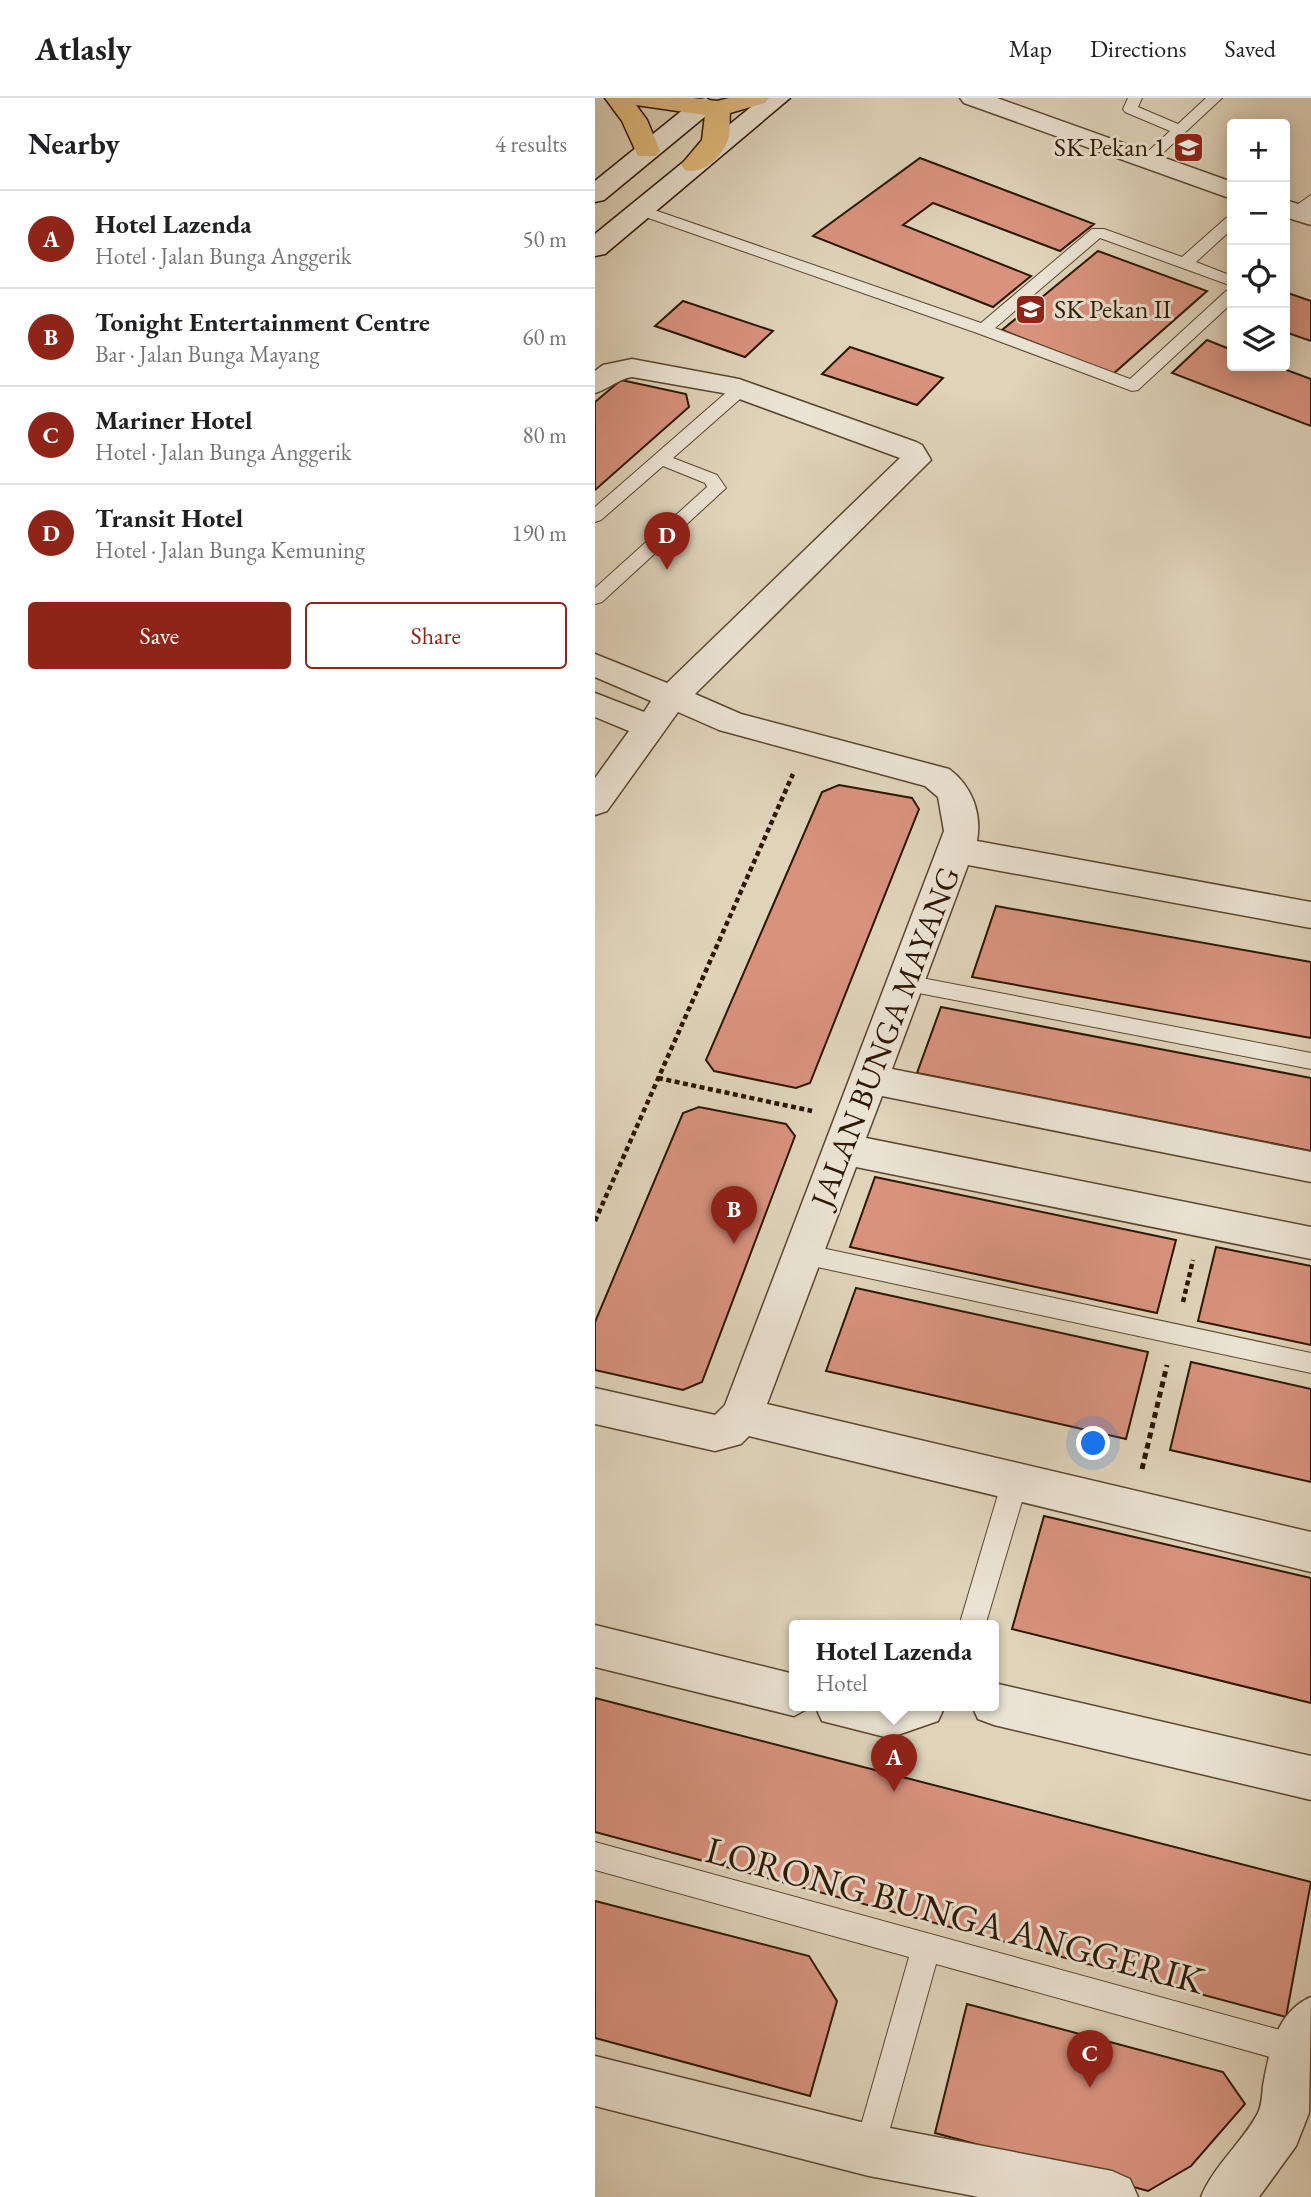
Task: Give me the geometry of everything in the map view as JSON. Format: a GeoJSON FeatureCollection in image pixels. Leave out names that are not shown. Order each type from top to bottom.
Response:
{"type":"FeatureCollection","features":[{"type":"Feature","properties":{"kind":"main road"},"geometry":{"type":"LineString","coordinates":[[618,98],[634,120],[647,151]]}},
{"type":"Feature","properties":{"kind":"main road"},"geometry":{"type":"LineString","coordinates":[[637,98],[707,103],[756,98]]}},
{"type":"Feature","properties":{"kind":"main road"},"geometry":{"type":"LineString","coordinates":[[694,165],[715,141],[707,103]]}},
{"type":"Feature","properties":{"kind":"street"},"geometry":{"type":"LineString","coordinates":[[595,248],[777,98]]}},
{"type":"Feature","properties":{"kind":"street"},"geometry":{"type":"LineString","coordinates":[[973,98],[1227,189]]}},
{"type":"Feature","properties":{"kind":"street"},"geometry":{"type":"LineString","coordinates":[[595,194],[707,103]]}},
{"type":"Feature","properties":{"kind":"street"},"geometry":{"type":"LineString","coordinates":[[595,384],[613,372],[641,368],[742,388],[906,448],[912,451],[916,460],[671,698],[595,803]]}},
{"type":"Feature","properties":{"kind":"street","name":"JALAN BUNGA MAYANG"},"geometry":{"type":"LineString","coordinates":[[595,665],[716,718],[929,774],[944,781],[955,792],[962,826],[956,850],[742,1416]]}},
{"type":"Feature","properties":{"kind":"street"},"geometry":{"type":"LineString","coordinates":[[595,704],[650,727]]}},
{"type":"Feature","properties":{"kind":"street"},"geometry":{"type":"LineString","coordinates":[[956,850],[1311,915]]}},
{"type":"Feature","properties":{"kind":"street"},"geometry":{"type":"LineString","coordinates":[[869,1079],[1311,1167]]}},
{"type":"Feature","properties":{"kind":"street"},"geometry":{"type":"LineString","coordinates":[[849,1134],[1311,1243]]}},
{"type":"Feature","properties":{"kind":"street"},"geometry":{"type":"LineString","coordinates":[[595,1406],[715,1433],[726,1431],[742,1416],[1311,1552]]}},
{"type":"Feature","properties":{"kind":"street"},"geometry":{"type":"LineString","coordinates":[[595,1646],[789,1694]]}},
{"type":"Feature","properties":{"kind":"street"},"geometry":{"type":"LineString","coordinates":[[999,1705],[1311,1779]]}},
{"type":"Feature","properties":{"kind":"street"},"geometry":{"type":"LineString","coordinates":[[861,1711],[889,1717],[907,1711]]}},
{"type":"Feature","properties":{"kind":"street"},"geometry":{"type":"LineString","coordinates":[[1227,2197],[1278,2128],[1303,2036]]}},
{"type":"Feature","properties":{"kind":"street"},"geometry":{"type":"LineString","coordinates":[[595,2081],[869,2150],[1112,2197]]}},
{"type":"Feature","properties":{"kind":"lane"},"geometry":{"type":"LineString","coordinates":[[1135,98],[1130,109],[1180,130]]}},
{"type":"Feature","properties":{"kind":"lane"},"geometry":{"type":"LineString","coordinates":[[1145,162],[1215,98]]}},
{"type":"Feature","properties":{"kind":"lane"},"geometry":{"type":"LineString","coordinates":[[640,210],[983,329],[1132,386],[1227,299]]}},
{"type":"Feature","properties":{"kind":"lane"},"geometry":{"type":"LineString","coordinates":[[1184,264],[1227,225]]}},
{"type":"Feature","properties":{"kind":"lane"},"geometry":{"type":"LineString","coordinates":[[983,329],[1098,232],[1227,279]]}},
{"type":"Feature","properties":{"kind":"lane"},"geometry":{"type":"LineString","coordinates":[[595,516],[742,388]]}},
{"type":"Feature","properties":{"kind":"lane"},"geometry":{"type":"LineString","coordinates":[[595,598],[717,488],[711,479],[660,459]]}},
{"type":"Feature","properties":{"kind":"lane"},"geometry":{"type":"LineString","coordinates":[[906,983],[1311,1061]]}},
{"type":"Feature","properties":{"kind":"lane"},"geometry":{"type":"LineString","coordinates":[[803,1254],[1311,1363]]}},
{"type":"Feature","properties":{"kind":"lane"},"geometry":{"type":"LineString","coordinates":[[974,1620],[1015,1481]]}},
{"type":"Feature","properties":{"kind":"lane","name":"LORONG BUNGA ANGGERIK"},"geometry":{"type":"LineString","coordinates":[[595,1856],[926,1947],[1303,2036]]}},
{"type":"Feature","properties":{"kind":"lane"},"geometry":{"type":"LineString","coordinates":[[869,2150],[926,1947]]}},
{"type":"Feature","properties":{"kind":"path"},"geometry":{"type":"LineString","coordinates":[[595,1221],[807,743]]}},
{"type":"Feature","properties":{"kind":"path"},"geometry":{"type":"LineString","coordinates":[[658,1079],[849,1134]]}},
{"type":"Feature","properties":{"kind":"building"},"geometry":{"type":"Polygon","coordinates":[[[920,158],[1094,224],[1060,251],[933,203],[903,225],[1031,276],[993,307],[813,236],[920,158]]]}},
{"type":"Feature","properties":{"kind":"building"},"geometry":{"type":"Polygon","coordinates":[[[1098,251],[1207,291],[1113,374],[1002,330],[1098,251]]]}},
{"type":"Feature","properties":{"kind":"building"},"geometry":{"type":"Polygon","coordinates":[[[1290,294],[1311,301],[1311,341],[1290,334],[1290,294]]]}},
{"type":"Feature","properties":{"kind":"building"},"geometry":{"type":"Polygon","coordinates":[[[683,301],[773,331],[745,357],[655,326],[683,301]]]}},
{"type":"Feature","properties":{"kind":"building"},"geometry":{"type":"Polygon","coordinates":[[[1207,340],[1227,348],[1227,371],[1289,371],[1311,379],[1311,426],[1172,373],[1207,340]]]}},
{"type":"Feature","properties":{"kind":"building"},"geometry":{"type":"Polygon","coordinates":[[[850,347],[943,378],[917,405],[822,374],[850,347]]]}},
{"type":"Feature","properties":{"kind":"building"},"geometry":{"type":"Polygon","coordinates":[[[621,380],[686,394],[689,407],[595,490],[595,402],[621,380]]]}},
{"type":"Feature","properties":{"kind":"building"},"geometry":{"type":"Polygon","coordinates":[[[839,785],[912,798],[919,809],[810,1083],[796,1088],[714,1071],[706,1060],[822,792],[839,785]]]}},
{"type":"Feature","properties":{"kind":"building"},"geometry":{"type":"Polygon","coordinates":[[[996,906],[1311,962],[1311,1038],[972,977],[996,906]]]}},
{"type":"Feature","properties":{"kind":"building"},"geometry":{"type":"Polygon","coordinates":[[[941,1007],[1311,1078],[1311,1151],[917,1073],[941,1007]]]}},
{"type":"Feature","properties":{"kind":"building"},"geometry":{"type":"Polygon","coordinates":[[[699,1107],[786,1124],[795,1136],[702,1382],[683,1390],[595,1370],[595,1322],[683,1113],[699,1107]]]}},
{"type":"Feature","properties":{"kind":"building"},"geometry":{"type":"Polygon","coordinates":[[[875,1177],[1176,1240],[1157,1313],[850,1247],[875,1177]]]}},
{"type":"Feature","properties":{"kind":"building"},"geometry":{"type":"Polygon","coordinates":[[[1216,1247],[1311,1266],[1311,1345],[1198,1321],[1216,1247]]]}},
{"type":"Feature","properties":{"kind":"building"},"geometry":{"type":"Polygon","coordinates":[[[856,1288],[1148,1352],[1126,1439],[826,1371],[856,1288]]]}},
{"type":"Feature","properties":{"kind":"building"},"geometry":{"type":"Polygon","coordinates":[[[1191,1362],[1311,1389],[1311,1482],[1170,1450],[1191,1362]]]}},
{"type":"Feature","properties":{"kind":"building"},"geometry":{"type":"Polygon","coordinates":[[[1044,1516],[1311,1578],[1311,1703],[1012,1629],[1044,1516]]]}},
{"type":"Feature","properties":{"kind":"building"},"geometry":{"type":"Polygon","coordinates":[[[595,1698],[1311,1882],[1286,2017],[595,1832],[595,1698]]]}},
{"type":"Feature","properties":{"kind":"building"},"geometry":{"type":"Polygon","coordinates":[[[595,1901],[809,1956],[837,2001],[810,2096],[595,2038],[595,1901]]]}},
{"type":"Feature","properties":{"kind":"building"},"geometry":{"type":"Polygon","coordinates":[[[967,2004],[1223,2072],[1245,2104],[1191,2166],[1148,2191],[935,2133],[967,2004]]]}},
{"type":"Feature","properties":{"kind":"place","name":"SK Pekan 1"},"geometry":{"type":"Point","coordinates":[1189,147]}},
{"type":"Feature","properties":{"kind":"place","name":"SK Pekan II"},"geometry":{"type":"Point","coordinates":[1031,309]}},
{"type":"Feature","properties":{"kind":"place","name":"Transit Hotel"},"geometry":{"type":"Point","coordinates":[667,570]}},
{"type":"Feature","properties":{"kind":"place","name":"Tonight Entertainment Centre"},"geometry":{"type":"Point","coordinates":[734,1244]}},
{"type":"Feature","properties":{"kind":"place","name":"Hotel Lazenda"},"geometry":{"type":"Point","coordinates":[894,1792]}},
{"type":"Feature","properties":{"kind":"place","name":"Mariner Hotel"},"geometry":{"type":"Point","coordinates":[1090,2088]}}]}
